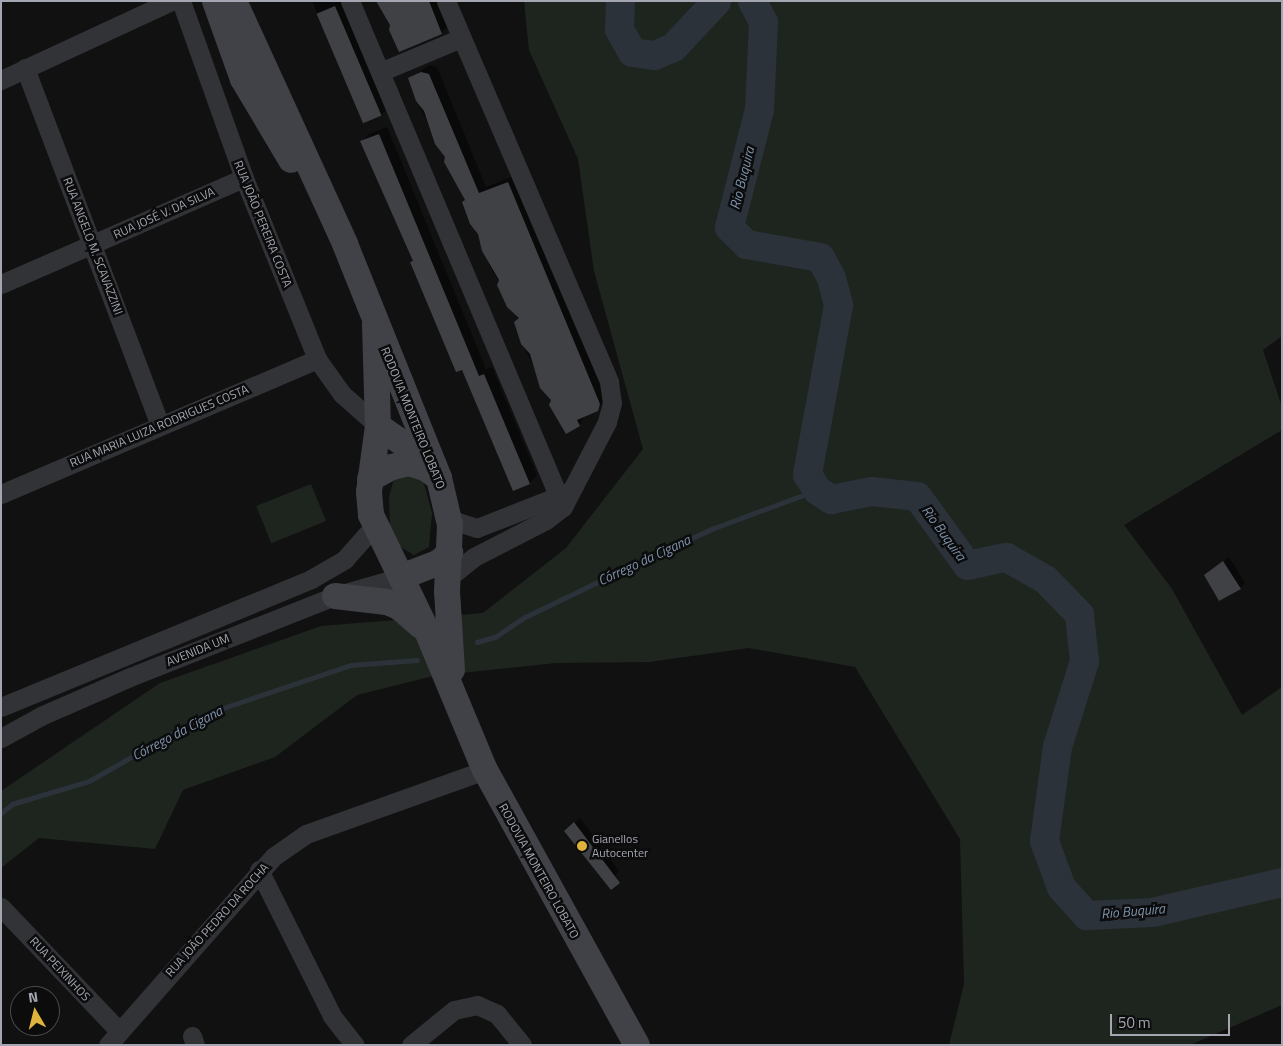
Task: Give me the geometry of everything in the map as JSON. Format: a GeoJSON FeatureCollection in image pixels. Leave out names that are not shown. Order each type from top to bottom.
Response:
{"type":"FeatureCollection","features":[{"type":"Feature","properties":{"kind":"main road","name":"RODOVIA MONTEIRO LOBATO"},"geometry":{"type":"LineString","coordinates":[[215,1],[233,54],[257,108],[330,216]]}},
{"type":"Feature","properties":{"kind":"main road","name":"RODOVIA MONTEIRO LOBATO"},"geometry":{"type":"LineString","coordinates":[[234,1],[352,263],[375,325],[436,472],[449,519],[453,691]]}},
{"type":"Feature","properties":{"kind":"main road","name":"RODOVIA MONTEIRO LOBATO"},"geometry":{"type":"LineString","coordinates":[[375,325],[378,426],[370,479],[369,505],[375,525],[427,631],[486,770],[637,1045]]}},
{"type":"Feature","properties":{"kind":"main road"},"geometry":{"type":"LineString","coordinates":[[378,426],[436,472]]}},
{"type":"Feature","properties":{"kind":"main road"},"geometry":{"type":"LineString","coordinates":[[370,479],[392,467],[409,463],[436,472]]}},
{"type":"Feature","properties":{"kind":"main road"},"geometry":{"type":"LineString","coordinates":[[400,578],[429,568],[449,565]]}},
{"type":"Feature","properties":{"kind":"main road"},"geometry":{"type":"LineString","coordinates":[[335,596],[387,602],[399,607],[427,631]]}},
{"type":"Feature","properties":{"kind":"street"},"geometry":{"type":"LineString","coordinates":[[1,80],[171,1]]}},
{"type":"Feature","properties":{"kind":"street","name":"RUA JOÃO PEREIRA COSTA"},"geometry":{"type":"LineString","coordinates":[[181,1],[244,178],[317,359],[342,394],[378,426]]}},
{"type":"Feature","properties":{"kind":"street"},"geometry":{"type":"LineString","coordinates":[[350,1],[565,498]]}},
{"type":"Feature","properties":{"kind":"street"},"geometry":{"type":"LineString","coordinates":[[446,1],[609,382],[612,403],[607,422],[565,498],[546,520],[474,557],[449,565]]}},
{"type":"Feature","properties":{"kind":"street"},"geometry":{"type":"LineString","coordinates":[[380,72],[462,38]]}},
{"type":"Feature","properties":{"kind":"street","name":"RUA ANGELO M. SCAVAZZINI"},"geometry":{"type":"LineString","coordinates":[[25,68],[160,425]]}},
{"type":"Feature","properties":{"kind":"street","name":"RUA JOSÉ V. DA SILVA"},"geometry":{"type":"LineString","coordinates":[[1,284],[244,178]]}},
{"type":"Feature","properties":{"kind":"street","name":"RUA MARIA LUIZA RODRIGUES COSTA"},"geometry":{"type":"LineString","coordinates":[[1,494],[317,359]]}},
{"type":"Feature","properties":{"kind":"street"},"geometry":{"type":"LineString","coordinates":[[449,519],[477,528],[565,498]]}},
{"type":"Feature","properties":{"kind":"street"},"geometry":{"type":"LineString","coordinates":[[1,706],[311,579],[345,559],[375,525]]}},
{"type":"Feature","properties":{"kind":"street","name":"AVENIDA UM"},"geometry":{"type":"LineString","coordinates":[[1,738],[44,715],[130,677],[335,596],[400,578]]}},
{"type":"Feature","properties":{"kind":"street","name":"RUA JOÃO PEDRO DA ROCHA"},"geometry":{"type":"LineString","coordinates":[[113,1038],[260,870],[306,834],[486,770]]}},
{"type":"Feature","properties":{"kind":"street"},"geometry":{"type":"LineString","coordinates":[[260,870],[332,1016],[355,1045]]}},
{"type":"Feature","properties":{"kind":"street","name":"RUA PEIXINHOS"},"geometry":{"type":"LineString","coordinates":[[1,906],[113,1038]]}},
{"type":"Feature","properties":{"kind":"street"},"geometry":{"type":"LineString","coordinates":[[411,1045],[454,1010],[477,1005],[497,1014],[522,1045]]}},
{"type":"Feature","properties":{"kind":"shaded area"},"geometry":{"type":"Polygon","coordinates":[[[524,1],[1282,1],[1282,336],[1263,350],[1282,407],[1282,430],[1124,525],[1172,589],[1242,715],[1282,687],[1282,1005],[1190,1045],[949,1045],[964,984],[960,839],[855,667],[749,648],[649,662],[556,663],[433,676],[357,695],[275,757],[183,790],[155,849],[39,838],[1,868],[1,791],[160,683],[321,626],[483,613],[566,548],[643,449],[594,271],[578,159],[529,50],[524,1]]]}},
{"type":"Feature","properties":{"kind":"shaded area"},"geometry":{"type":"Polygon","coordinates":[[[403,470],[423,480],[432,513],[429,547],[414,555],[399,546],[390,526],[389,497],[395,475],[403,470]]]}},
{"type":"Feature","properties":{"kind":"shaded area"},"geometry":{"type":"Polygon","coordinates":[[[311,484],[326,521],[271,543],[256,506],[311,484]]]}},
{"type":"Feature","properties":{"kind":"building"},"geometry":{"type":"Polygon","coordinates":[[[376,1],[429,1],[442,34],[399,52],[389,30],[390,25],[376,1]]]}},
{"type":"Feature","properties":{"kind":"building"},"geometry":{"type":"Polygon","coordinates":[[[335,6],[381,116],[363,123],[317,14],[335,6]]]}},
{"type":"Feature","properties":{"kind":"building"},"geometry":{"type":"Polygon","coordinates":[[[421,72],[429,74],[479,193],[508,182],[600,404],[598,411],[577,420],[580,426],[566,434],[549,405],[551,400],[540,388],[530,354],[521,344],[514,322],[519,318],[507,307],[497,285],[499,280],[482,251],[478,234],[470,224],[462,202],[465,200],[444,162],[445,157],[435,144],[424,111],[416,101],[408,78],[421,72]]]}},
{"type":"Feature","properties":{"kind":"building"},"geometry":{"type":"Polygon","coordinates":[[[379,134],[479,376],[484,374],[530,484],[513,491],[462,370],[456,372],[410,262],[413,261],[360,141],[379,134]]]}},
{"type":"Feature","properties":{"kind":"building"},"geometry":{"type":"Polygon","coordinates":[[[1223,561],[1241,589],[1219,601],[1204,575],[1223,561]]]}},
{"type":"Feature","properties":{"kind":"building"},"geometry":{"type":"Polygon","coordinates":[[[574,822],[620,883],[611,890],[564,831],[574,822]]]}},
{"type":"Feature","properties":{"kind":"waterway","name":"Rio Buquira"},"geometry":{"type":"LineString","coordinates":[[620,1],[619,29],[632,52],[654,55],[673,47],[716,1]]}},
{"type":"Feature","properties":{"kind":"waterway","name":"Rio Buquira"},"geometry":{"type":"LineString","coordinates":[[752,1],[763,22],[759,109],[729,227],[746,244],[820,257],[831,278],[838,305],[807,474],[817,490],[831,499],[871,491],[917,496],[967,565],[1006,557],[1045,579],[1079,614],[1084,661],[1057,746],[1044,841],[1061,887],[1086,915],[1152,912],[1282,882]]}},
{"type":"Feature","properties":{"kind":"waterway","name":"Córrego da Cigana"},"geometry":{"type":"LineString","coordinates":[[477,642],[495,637],[525,617],[714,528],[817,490]]}},
{"type":"Feature","properties":{"kind":"waterway","name":"Córrego da Cigana"},"geometry":{"type":"LineString","coordinates":[[1,813],[12,804],[89,781],[208,713],[351,665],[417,660]]}},
{"type":"Feature","properties":{"kind":"place","name":"Gianellos Autocenter"},"geometry":{"type":"Point","coordinates":[582,846]}}]}
